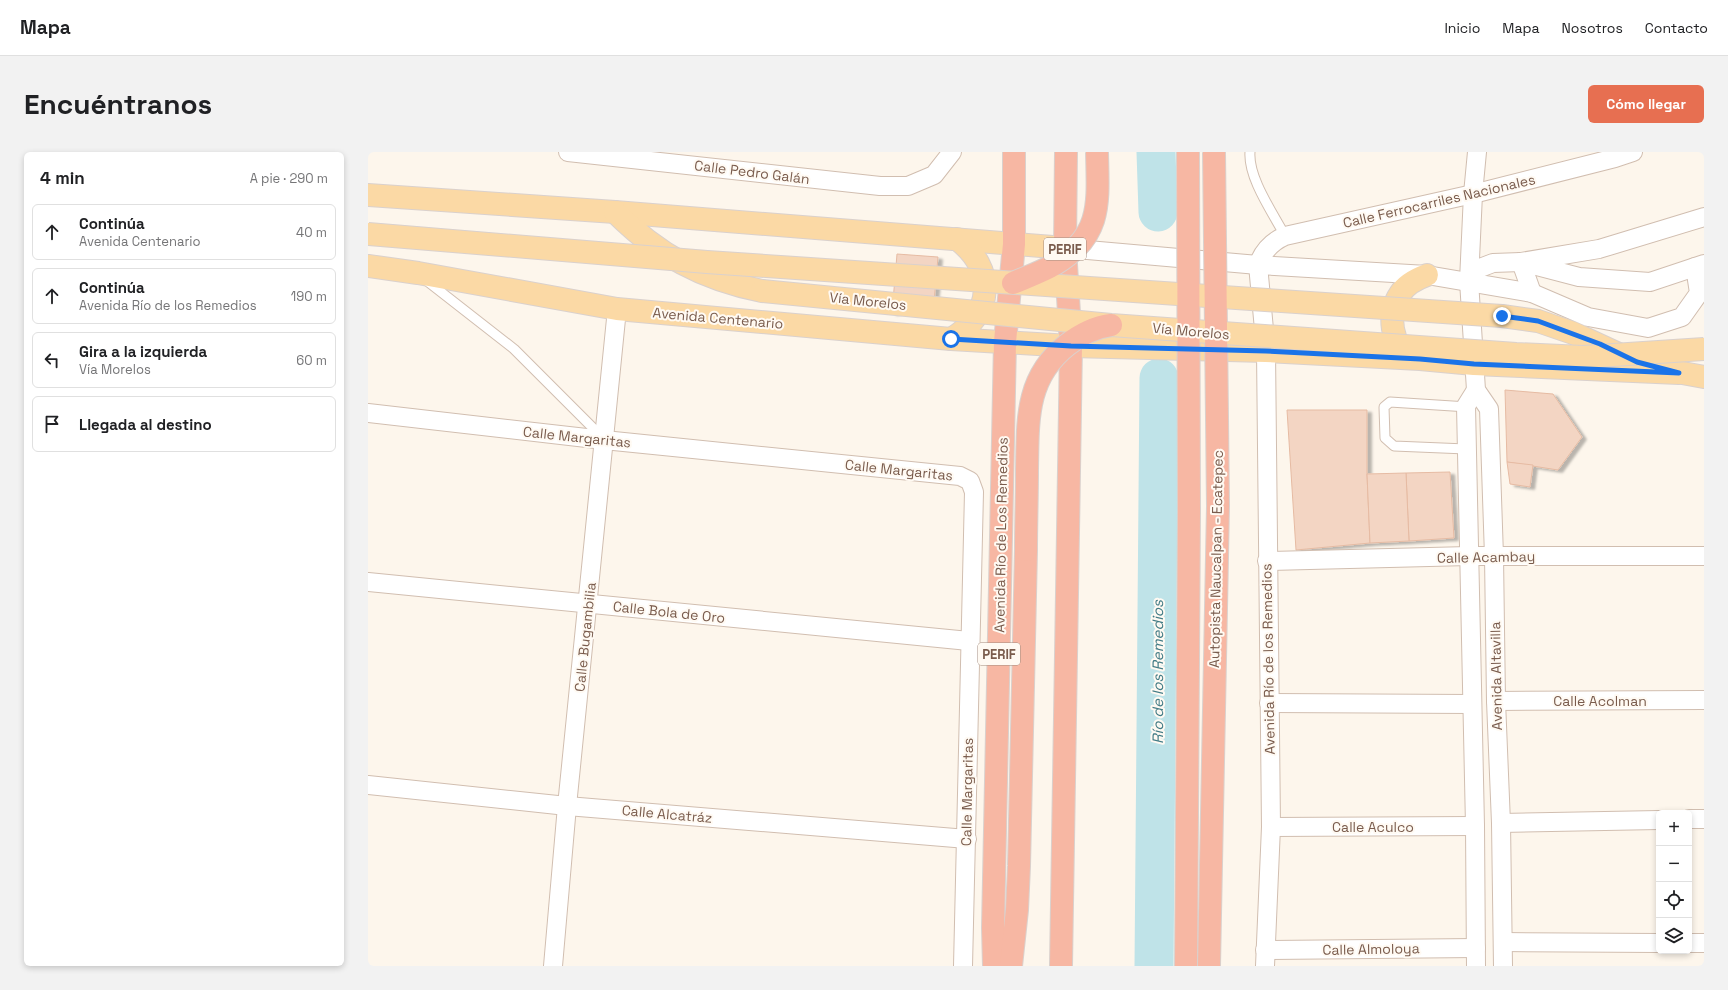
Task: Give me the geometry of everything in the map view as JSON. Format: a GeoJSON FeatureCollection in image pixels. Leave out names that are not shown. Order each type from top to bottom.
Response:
{"type":"FeatureCollection","features":[{"type":"Feature","properties":{"kind":"highway","name":"Avenida Río de Los Remedios"},"geometry":{"type":"LineString","coordinates":[[994,966],[993,928],[1014,332],[1014,152]]}},
{"type":"Feature","properties":{"kind":"highway","name":"PERIF"},"geometry":{"type":"LineString","coordinates":[[1061,966],[1062,335],[1066,152]]}},
{"type":"Feature","properties":{"kind":"highway"},"geometry":{"type":"LineString","coordinates":[[1013,282],[1054,265],[1071,254],[1084,240],[1094,221],[1098,200],[1097,152]]}},
{"type":"Feature","properties":{"kind":"highway","name":"Autopista Naucalpan - Ecatepec"},"geometry":{"type":"LineString","coordinates":[[1186,966],[1189,511],[1188,152]]}},
{"type":"Feature","properties":{"kind":"highway","name":"Autopista Naucalpan - Ecatepec"},"geometry":{"type":"LineString","coordinates":[[1209,966],[1218,506],[1214,152]]}},
{"type":"Feature","properties":{"kind":"highway"},"geometry":{"type":"LineString","coordinates":[[1010,966],[1017,910],[1019,866],[1028,420],[1033,395],[1040,377],[1060,350],[1085,333],[1098,327],[1111,325]]}},
{"type":"Feature","properties":{"kind":"main road"},"geometry":{"type":"LineString","coordinates":[[368,195],[615,212],[1065,248]]}},
{"type":"Feature","properties":{"kind":"main road","name":"Vía Morelos"},"geometry":{"type":"LineString","coordinates":[[615,212],[632,230],[651,245],[682,264],[715,279],[762,291],[1111,325],[1568,356],[1704,350]]}},
{"type":"Feature","properties":{"kind":"main road"},"geometry":{"type":"LineString","coordinates":[[368,234],[707,262],[1502,316],[1538,321],[1600,344],[1637,362],[1679,373],[1704,377]]}},
{"type":"Feature","properties":{"kind":"main road"},"geometry":{"type":"LineString","coordinates":[[951,339],[967,328],[978,314],[983,303],[985,290],[984,278],[978,261],[967,247],[957,239]]}},
{"type":"Feature","properties":{"kind":"main road","name":"Avenida Centenario"},"geometry":{"type":"LineString","coordinates":[[368,266],[617,309],[951,339],[1014,332],[1062,335]]}},
{"type":"Feature","properties":{"kind":"main road"},"geometry":{"type":"LineString","coordinates":[[1420,359],[1411,357],[1402,349],[1396,339],[1392,316],[1395,304],[1400,294],[1412,282],[1427,274]]}},
{"type":"Feature","properties":{"kind":"main road"},"geometry":{"type":"LineString","coordinates":[[1062,335],[1266,351],[1420,359],[1474,364],[1679,373]]}},
{"type":"Feature","properties":{"kind":"street","name":"Calle Pedro Galán"},"geometry":{"type":"LineString","coordinates":[[568,152],[678,157],[880,186],[908,186],[934,175],[952,152]]}},
{"type":"Feature","properties":{"kind":"street"},"geometry":{"type":"LineString","coordinates":[[1477,152],[1473,194],[1469,281],[1476,390],[1489,408]]}},
{"type":"Feature","properties":{"kind":"street","name":"Calle Ferrocarriles Nacionales"},"geometry":{"type":"LineString","coordinates":[[1258,265],[1261,258],[1271,245],[1285,236],[1473,194],[1615,158],[1632,152]]}},
{"type":"Feature","properties":{"kind":"street"},"geometry":{"type":"LineString","coordinates":[[1469,281],[1480,268],[1493,263],[1521,262],[1599,250],[1704,217]]}},
{"type":"Feature","properties":{"kind":"street"},"geometry":{"type":"LineString","coordinates":[[1065,248],[1258,265],[1427,274],[1532,293],[1588,317],[1648,328],[1682,317],[1699,294],[1700,265],[1650,282],[1579,277],[1521,262]]}},
{"type":"Feature","properties":{"kind":"street"},"geometry":{"type":"LineString","coordinates":[[1521,262],[1532,293]]}},
{"type":"Feature","properties":{"kind":"street","name":"Avenida Río de los Remedios"},"geometry":{"type":"LineString","coordinates":[[1258,265],[1266,351],[1267,561],[1271,827],[1265,958]]}},
{"type":"Feature","properties":{"kind":"street","name":"Calle Bugambilia"},"geometry":{"type":"LineString","coordinates":[[553,966],[567,806],[617,309]]}},
{"type":"Feature","properties":{"kind":"street"},"geometry":{"type":"LineString","coordinates":[[1466,406],[1476,390]]}},
{"type":"Feature","properties":{"kind":"street","name":"Avenida Altavilla"},"geometry":{"type":"LineString","coordinates":[[1466,406],[1475,826],[1476,966]]}},
{"type":"Feature","properties":{"kind":"street","name":"Avenida Altavilla"},"geometry":{"type":"LineString","coordinates":[[1489,408],[1494,556],[1496,701],[1502,823],[1503,966]]}},
{"type":"Feature","properties":{"kind":"street","name":"Calle Margaritas"},"geometry":{"type":"LineString","coordinates":[[368,413],[604,440],[960,476],[970,481],[974,492],[969,641],[967,840],[963,966]]}},
{"type":"Feature","properties":{"kind":"street","name":"Calle Acambay"},"geometry":{"type":"LineString","coordinates":[[1267,561],[1469,556],[1704,556]]}},
{"type":"Feature","properties":{"kind":"street","name":"Calle Bola de Oro"},"geometry":{"type":"LineString","coordinates":[[368,582],[969,641]]}},
{"type":"Feature","properties":{"kind":"street","name":"Calle Acolman"},"geometry":{"type":"LineString","coordinates":[[1496,701],[1704,700]]}},
{"type":"Feature","properties":{"kind":"street"},"geometry":{"type":"LineString","coordinates":[[1269,703],[1472,704]]}},
{"type":"Feature","properties":{"kind":"street","name":"Calle Alcatráz"},"geometry":{"type":"LineString","coordinates":[[368,785],[567,806],[967,840]]}},
{"type":"Feature","properties":{"kind":"street"},"geometry":{"type":"LineString","coordinates":[[1692,819],[1704,819]]}},
{"type":"Feature","properties":{"kind":"street"},"geometry":{"type":"LineString","coordinates":[[1502,823],[1656,820]]}},
{"type":"Feature","properties":{"kind":"street","name":"Calle Aculco"},"geometry":{"type":"LineString","coordinates":[[1271,827],[1475,826]]}},
{"type":"Feature","properties":{"kind":"street"},"geometry":{"type":"LineString","coordinates":[[1503,942],[1656,943]]}},
{"type":"Feature","properties":{"kind":"street"},"geometry":{"type":"LineString","coordinates":[[1692,943],[1704,943]]}},
{"type":"Feature","properties":{"kind":"street","name":"Calle Almoloya"},"geometry":{"type":"LineString","coordinates":[[1265,958],[1476,948]]}},
{"type":"Feature","properties":{"kind":"lane"},"geometry":{"type":"LineString","coordinates":[[1250,152],[1249,163],[1253,176],[1285,236]]}},
{"type":"Feature","properties":{"kind":"lane"},"geometry":{"type":"LineString","coordinates":[[418,274],[514,349],[604,440]]}},
{"type":"Feature","properties":{"kind":"lane"},"geometry":{"type":"LineString","coordinates":[[1466,449],[1394,446],[1385,438],[1384,407],[1390,402],[1489,408]]}},
{"type":"Feature","properties":{"kind":"building"},"geometry":{"type":"Polygon","coordinates":[[[897,254],[938,257],[934,302],[892,313],[897,254]]]}},
{"type":"Feature","properties":{"kind":"building"},"geometry":{"type":"Polygon","coordinates":[[[1505,390],[1553,394],[1582,437],[1558,470],[1507,462],[1505,390]]]}},
{"type":"Feature","properties":{"kind":"building"},"geometry":{"type":"Polygon","coordinates":[[[1287,410],[1367,410],[1367,474],[1370,543],[1296,550],[1287,410]]]}},
{"type":"Feature","properties":{"kind":"building"},"geometry":{"type":"Polygon","coordinates":[[[1507,462],[1533,465],[1530,487],[1510,484],[1507,462]]]}},
{"type":"Feature","properties":{"kind":"building"},"geometry":{"type":"Polygon","coordinates":[[[1450,472],[1454,538],[1409,541],[1406,473],[1450,472]]]}},
{"type":"Feature","properties":{"kind":"building"},"geometry":{"type":"Polygon","coordinates":[[[1406,473],[1409,541],[1370,543],[1367,474],[1406,473]]]}},
{"type":"Feature","properties":{"kind":"waterway","name":"Río de los Remedios"},"geometry":{"type":"LineString","coordinates":[[1156,152],[1158,212]]}},
{"type":"Feature","properties":{"kind":"waterway","name":"Río de los Remedios"},"geometry":{"type":"LineString","coordinates":[[1154,966],[1159,378]]}},
{"type":"Feature","properties":{"kind":"route"},"geometry":{"type":"LineString","coordinates":[[951,339],[1071,346],[1266,351],[1420,359],[1474,364],[1679,373],[1658,369],[1637,362],[1600,344],[1538,321],[1502,316]]}}]}
